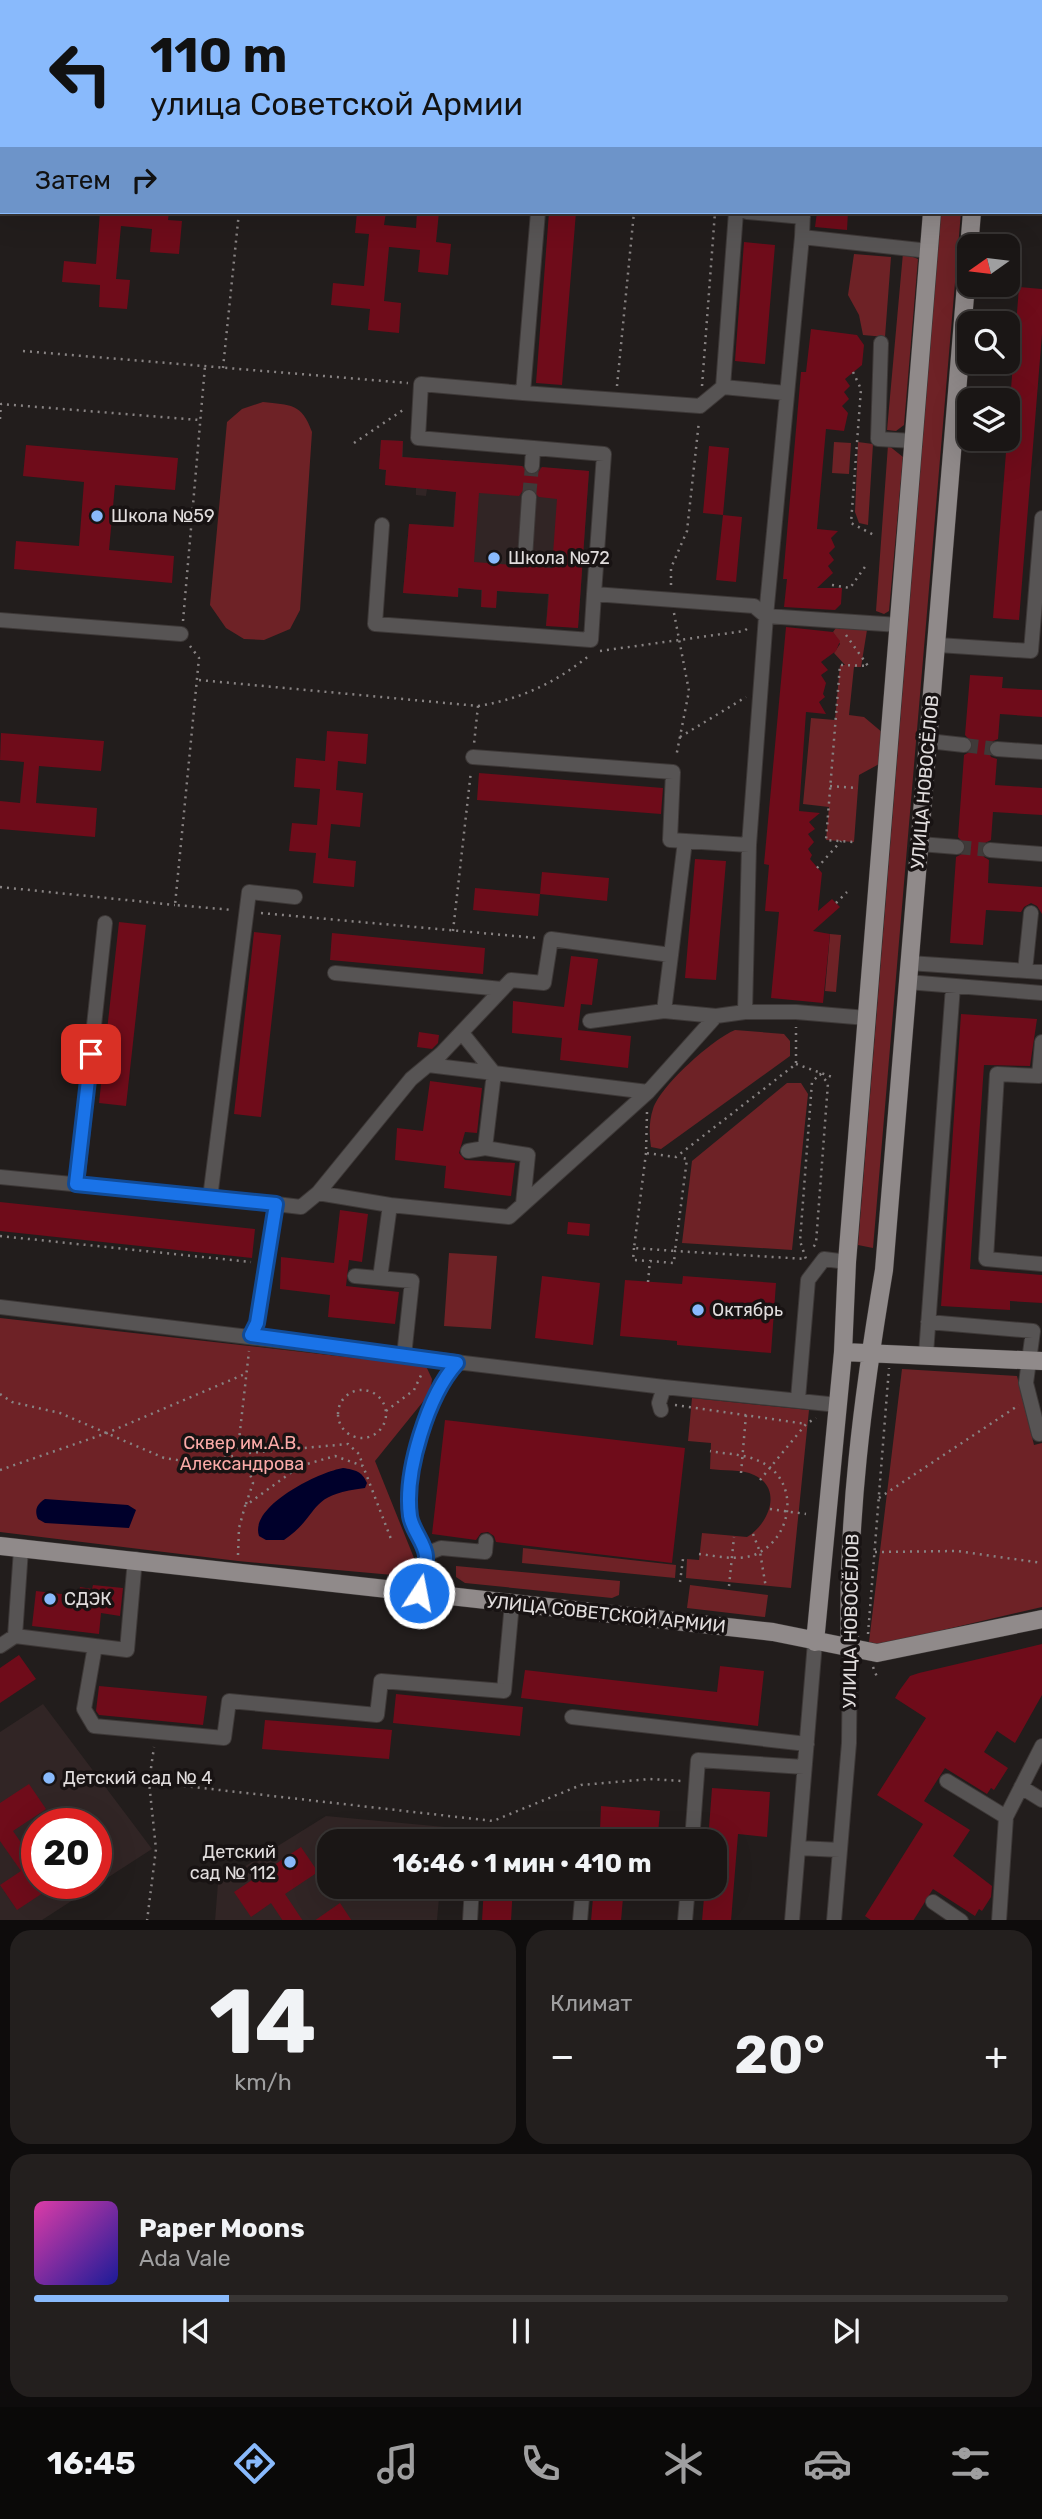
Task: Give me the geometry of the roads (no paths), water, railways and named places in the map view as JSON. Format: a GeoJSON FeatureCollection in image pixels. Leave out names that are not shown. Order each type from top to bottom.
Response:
{"type":"FeatureCollection","features":[{"type":"Feature","properties":{"kind":"main road","name":"УЛИЦА НОВОСЁЛОВ"},"geometry":{"type":"LineString","coordinates":[[815,1642],[843,1352],[847,1262],[932,214]]}},
{"type":"Feature","properties":{"kind":"main road","name":"УЛИЦА НОВОСЁЛОВ"},"geometry":{"type":"LineString","coordinates":[[858,1650],[848,1605],[853,1525],[871,1351],[884,1270],[972,214]]}},
{"type":"Feature","properties":{"kind":"main road"},"geometry":{"type":"LineString","coordinates":[[843,1352],[871,1351],[1035,1361]]}},
{"type":"Feature","properties":{"kind":"main road","name":"УЛИЦА СОВЕТСКОЙ АРМИИ"},"geometry":{"type":"LineString","coordinates":[[0,1546],[773,1632],[877,1653],[1042,1619]]}},
{"type":"Feature","properties":{"kind":"street"},"geometry":{"type":"LineString","coordinates":[[523,393],[538,214]]}},
{"type":"Feature","properties":{"kind":"street"},"geometry":{"type":"LineString","coordinates":[[382,525],[375,624],[591,640],[604,454],[418,438],[421,391],[523,393],[701,406],[723,387],[736,214]]}},
{"type":"Feature","properties":{"kind":"street"},"geometry":{"type":"LineString","coordinates":[[745,1012],[749,845],[766,616],[803,214]]}},
{"type":"Feature","properties":{"kind":"street"},"geometry":{"type":"LineString","coordinates":[[802,237],[929,251]]}},
{"type":"Feature","properties":{"kind":"street"},"geometry":{"type":"LineString","coordinates":[[881,343],[878,439],[914,441]]}},
{"type":"Feature","properties":{"kind":"street"},"geometry":{"type":"LineString","coordinates":[[723,387],[786,393]]}},
{"type":"Feature","properties":{"kind":"street"},"geometry":{"type":"LineString","coordinates":[[532,466],[533,448]]}},
{"type":"Feature","properties":{"kind":"street"},"geometry":{"type":"LineString","coordinates":[[524,558],[529,497]]}},
{"type":"Feature","properties":{"kind":"street"},"geometry":{"type":"LineString","coordinates":[[938,645],[1031,651],[1042,518]]}},
{"type":"Feature","properties":{"kind":"street"},"geometry":{"type":"LineString","coordinates":[[594,594],[754,606],[766,616],[899,625]]}},
{"type":"Feature","properties":{"kind":"street"},"geometry":{"type":"LineString","coordinates":[[0,620],[181,634]]}},
{"type":"Feature","properties":{"kind":"street"},"geometry":{"type":"LineString","coordinates":[[928,741],[964,745]]}},
{"type":"Feature","properties":{"kind":"street"},"geometry":{"type":"LineString","coordinates":[[998,749],[1042,752]]}},
{"type":"Feature","properties":{"kind":"street"},"geometry":{"type":"LineString","coordinates":[[473,757],[673,772],[670,840],[749,845]]}},
{"type":"Feature","properties":{"kind":"street"},"geometry":{"type":"LineString","coordinates":[[664,1011],[685,841]]}},
{"type":"Feature","properties":{"kind":"street"},"geometry":{"type":"LineString","coordinates":[[920,844],[957,847]]}},
{"type":"Feature","properties":{"kind":"street"},"geometry":{"type":"LineString","coordinates":[[990,850],[1042,854]]}},
{"type":"Feature","properties":{"kind":"street"},"geometry":{"type":"LineString","coordinates":[[210,1198],[249,892],[295,897]]}},
{"type":"Feature","properties":{"kind":"street"},"geometry":{"type":"LineString","coordinates":[[1025,971],[1031,913]]}},
{"type":"Feature","properties":{"kind":"street"},"geometry":{"type":"LineString","coordinates":[[76,1184],[105,923]]}},
{"type":"Feature","properties":{"kind":"street"},"geometry":{"type":"LineString","coordinates":[[0,1177],[300,1207],[318,1193],[411,1079],[462,1033],[502,989],[512,980],[544,983],[551,939],[671,955]]}},
{"type":"Feature","properties":{"kind":"street"},"geometry":{"type":"LineString","coordinates":[[909,962],[1042,972]]}},
{"type":"Feature","properties":{"kind":"street"},"geometry":{"type":"LineString","coordinates":[[335,972],[502,989]]}},
{"type":"Feature","properties":{"kind":"street"},"geometry":{"type":"LineString","coordinates":[[906,982],[1042,993]]}},
{"type":"Feature","properties":{"kind":"street"},"geometry":{"type":"LineString","coordinates":[[926,1354],[953,986]]}},
{"type":"Feature","properties":{"kind":"street"},"geometry":{"type":"LineString","coordinates":[[590,1021],[664,1011],[716,1016],[745,1012],[796,1012],[867,1018]]}},
{"type":"Feature","properties":{"kind":"street"},"geometry":{"type":"LineString","coordinates":[[318,1193],[390,1205],[509,1217],[648,1092],[716,1016]]}},
{"type":"Feature","properties":{"kind":"street"},"geometry":{"type":"LineString","coordinates":[[462,1033],[494,1073],[485,1148]]}},
{"type":"Feature","properties":{"kind":"street"},"geometry":{"type":"LineString","coordinates":[[1042,1042],[1039,1076],[997,1074],[986,1259],[1042,1264]]}},
{"type":"Feature","properties":{"kind":"street"},"geometry":{"type":"LineString","coordinates":[[428,1065],[648,1092]]}},
{"type":"Feature","properties":{"kind":"street"},"geometry":{"type":"LineString","coordinates":[[468,1151],[485,1148],[528,1154],[523,1204]]}},
{"type":"Feature","properties":{"kind":"street"},"geometry":{"type":"LineString","coordinates":[[251,1335],[257,1323],[276,1204]]}},
{"type":"Feature","properties":{"kind":"street"},"geometry":{"type":"LineString","coordinates":[[380,1278],[390,1205]]}},
{"type":"Feature","properties":{"kind":"street"},"geometry":{"type":"LineString","coordinates":[[798,1399],[808,1280],[824,1259],[847,1262]]}},
{"type":"Feature","properties":{"kind":"street"},"geometry":{"type":"LineString","coordinates":[[355,1276],[412,1281],[404,1356]]}},
{"type":"Feature","properties":{"kind":"street"},"geometry":{"type":"LineString","coordinates":[[0,1307],[251,1335],[404,1356],[452,1368],[798,1399],[838,1405]]}},
{"type":"Feature","properties":{"kind":"street"},"geometry":{"type":"LineString","coordinates":[[928,1322],[1033,1331],[1035,1361],[1026,1382],[1038,1433]]}},
{"type":"Feature","properties":{"kind":"street"},"geometry":{"type":"LineString","coordinates":[[419,1593],[426,1554],[410,1517],[411,1478],[423,1427],[452,1368]]}},
{"type":"Feature","properties":{"kind":"street"},"geometry":{"type":"LineString","coordinates":[[660,1406],[664,1387]]}},
{"type":"Feature","properties":{"kind":"street"},"geometry":{"type":"LineString","coordinates":[[426,1554],[441,1548],[485,1552],[486,1541]]}},
{"type":"Feature","properties":{"kind":"street"},"geometry":{"type":"LineString","coordinates":[[15,1636],[21,1549]]}},
{"type":"Feature","properties":{"kind":"street"},"geometry":{"type":"LineString","coordinates":[[0,1646],[15,1636],[127,1650],[135,1559]]}},
{"type":"Feature","properties":{"kind":"street"},"geometry":{"type":"LineString","coordinates":[[95,1646],[84,1709],[94,1726],[224,1738],[229,1701],[377,1715],[382,1681],[504,1691],[512,1603]]}},
{"type":"Feature","properties":{"kind":"street","name":"УЛИЦА НОВОСЁЛОВ"},"geometry":{"type":"LineString","coordinates":[[792,1920],[815,1642]]}},
{"type":"Feature","properties":{"kind":"street","name":"УЛИЦА НОВОСЁЛОВ"},"geometry":{"type":"LineString","coordinates":[[834,1920],[858,1650]]}},
{"type":"Feature","properties":{"kind":"street"},"geometry":{"type":"LineString","coordinates":[[572,1718],[807,1745]]}},
{"type":"Feature","properties":{"kind":"street"},"geometry":{"type":"LineString","coordinates":[[999,1920],[1006,1817],[1042,1746]]}},
{"type":"Feature","properties":{"kind":"street"},"geometry":{"type":"LineString","coordinates":[[693,1829],[698,1760],[804,1767]]}},
{"type":"Feature","properties":{"kind":"street"},"geometry":{"type":"LineString","coordinates":[[947,1781],[1006,1817]]}},
{"type":"Feature","properties":{"kind":"street"},"geometry":{"type":"LineString","coordinates":[[1021,1787],[1042,1800]]}},
{"type":"Feature","properties":{"kind":"street"},"geometry":{"type":"LineString","coordinates":[[799,1848],[840,1850]]}},
{"type":"Feature","properties":{"kind":"street"},"geometry":{"type":"LineString","coordinates":[[470,1920],[471,1899]]}},
{"type":"Feature","properties":{"kind":"street"},"geometry":{"type":"LineString","coordinates":[[580,1920],[582,1899]]}},
{"type":"Feature","properties":{"kind":"street"},"geometry":{"type":"LineString","coordinates":[[685,1920],[687,1899]]}},
{"type":"Feature","properties":{"kind":"street"},"geometry":{"type":"LineString","coordinates":[[933,1902],[961,1920]]}},
{"type":"Feature","properties":{"kind":"water"},"geometry":{"type":"Polygon","coordinates":[[[343,1468],[355,1470],[360,1474],[367,1483],[365,1488],[346,1491],[323,1500],[284,1540],[266,1540],[259,1536],[259,1525],[275,1502],[303,1483],[343,1468]]]}},
{"type":"Feature","properties":{"kind":"water"},"geometry":{"type":"Polygon","coordinates":[[[45,1499],[128,1505],[136,1510],[129,1528],[45,1523],[38,1519],[36,1510],[45,1499]]]}},
{"type":"Feature","properties":{"kind":"tunnel"},"geometry":{"type":"LineString","coordinates":[[529,497],[532,466]]}},
{"type":"Feature","properties":{"kind":"tunnel"},"geometry":{"type":"LineString","coordinates":[[964,745],[997,749]]}},
{"type":"Feature","properties":{"kind":"tunnel"},"geometry":{"type":"LineString","coordinates":[[957,847],[990,850]]}},
{"type":"Feature","properties":{"kind":"place","name":"Школа №59"},"geometry":{"type":"Point","coordinates":[97,516]}},
{"type":"Feature","properties":{"kind":"place","name":"Школа №72"},"geometry":{"type":"Point","coordinates":[494,558]}},
{"type":"Feature","properties":{"kind":"place","name":"Октябрь"},"geometry":{"type":"Point","coordinates":[698,1310]}},
{"type":"Feature","properties":{"kind":"place","name":"СДЭК"},"geometry":{"type":"Point","coordinates":[50,1599]}},
{"type":"Feature","properties":{"kind":"place","name":"Детский сад № 4"},"geometry":{"type":"Point","coordinates":[49,1778]}},
{"type":"Feature","properties":{"kind":"place","name":"Детский сад № 112"},"geometry":{"type":"Point","coordinates":[290,1862]}},
{"type":"Feature","properties":{"kind":"park label","name":"Сквер им.А.В. Александрова"},"geometry":{"type":"Point","coordinates":[242,1453]}}]}
